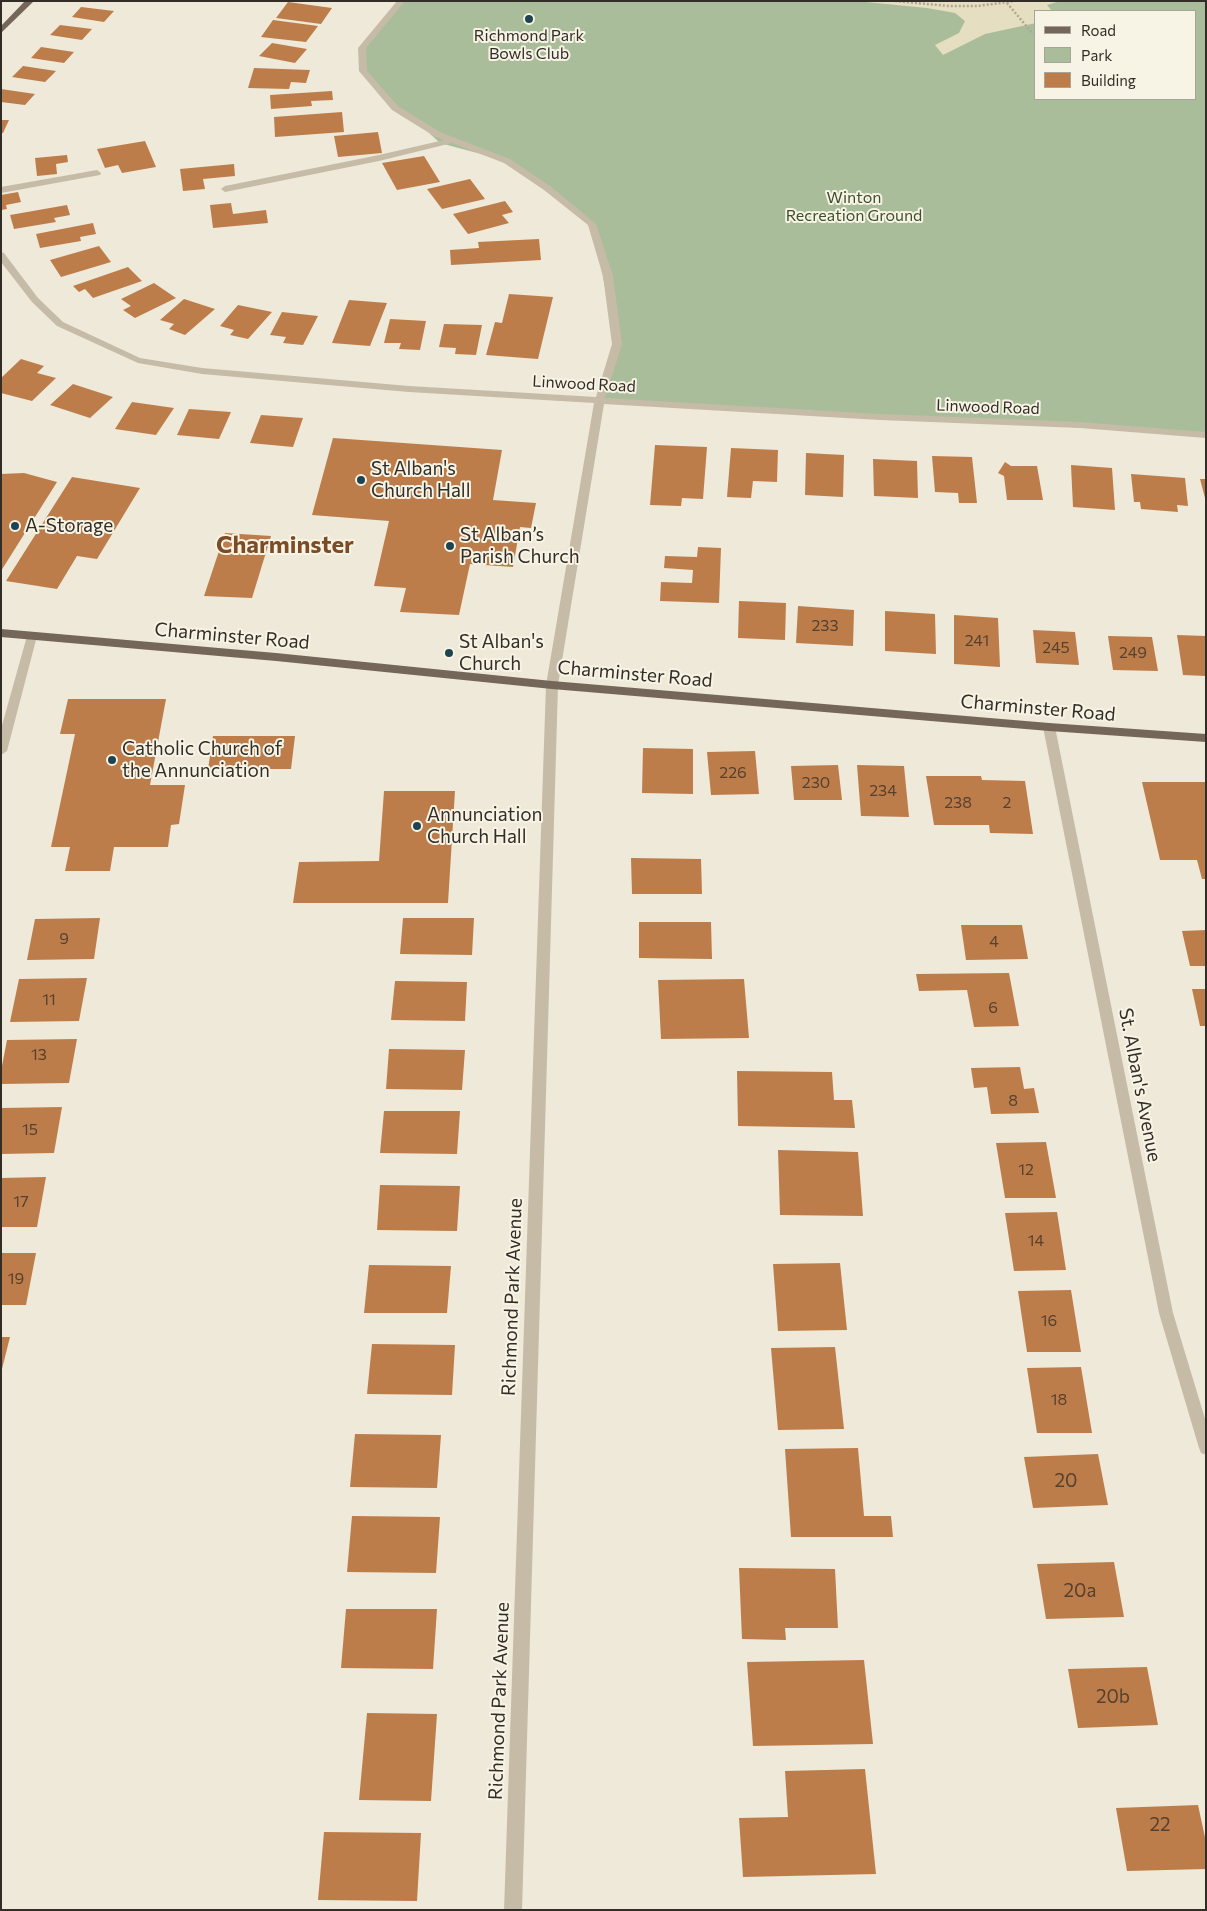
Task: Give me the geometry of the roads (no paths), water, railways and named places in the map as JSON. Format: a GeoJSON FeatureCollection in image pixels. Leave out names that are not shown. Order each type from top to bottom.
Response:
{"type":"FeatureCollection","features":[{"type":"Feature","properties":{"kind":"main road"},"geometry":{"type":"LineString","coordinates":[[1,31],[30,1]]}},
{"type":"Feature","properties":{"kind":"main road","name":"Charminster Road"},"geometry":{"type":"LineString","coordinates":[[1,633],[276,657],[552,685],[1049,727],[1206,738]]}},
{"type":"Feature","properties":{"kind":"street","name":"Richmond Park Avenue"},"geometry":{"type":"LineString","coordinates":[[401,1],[362,48],[363,71],[395,108],[437,134],[507,161],[547,188],[592,224],[608,276],[617,344],[600,399],[552,685],[513,1910]]}},
{"type":"Feature","properties":{"kind":"street"},"geometry":{"type":"LineString","coordinates":[[225,189],[379,158],[453,140]]}},
{"type":"Feature","properties":{"kind":"street"},"geometry":{"type":"LineString","coordinates":[[1,190],[97,173]]}},
{"type":"Feature","properties":{"kind":"street","name":"Linwood Road"},"geometry":{"type":"LineString","coordinates":[[1,256],[35,300],[60,324],[138,360],[202,371],[389,388],[880,417],[1080,426],[1206,435]]}},
{"type":"Feature","properties":{"kind":"street"},"geometry":{"type":"LineString","coordinates":[[1,751],[32,636]]}},
{"type":"Feature","properties":{"kind":"street","name":"St. Alban's Avenue"},"geometry":{"type":"LineString","coordinates":[[1049,727],[1166,1313],[1206,1448]]}},
{"type":"Feature","properties":{"kind":"place","name":"Richmond Park Bowls Club"},"geometry":{"type":"Point","coordinates":[529,19]}},
{"type":"Feature","properties":{"kind":"place","name":"St Alban's Church Hall"},"geometry":{"type":"Point","coordinates":[361,480]}},
{"type":"Feature","properties":{"kind":"place","name":"A-Storage"},"geometry":{"type":"Point","coordinates":[15,526]}},
{"type":"Feature","properties":{"kind":"place","name":"St Alban’s Parish Church"},"geometry":{"type":"Point","coordinates":[450,546]}},
{"type":"Feature","properties":{"kind":"place","name":"St Alban's Church"},"geometry":{"type":"Point","coordinates":[449,653]}},
{"type":"Feature","properties":{"kind":"place","name":"Catholic Church of the Annunciation"},"geometry":{"type":"Point","coordinates":[112,760]}},
{"type":"Feature","properties":{"kind":"place","name":"Annunciation Church Hall"},"geometry":{"type":"Point","coordinates":[417,826]}},
{"type":"Feature","properties":{"kind":"district","name":"Charminster"},"geometry":{"type":"Point","coordinates":[285,545]}},
{"type":"Feature","properties":{"kind":"park label","name":"Winton Recreation Ground"},"geometry":{"type":"Point","coordinates":[854,207]}}]}
